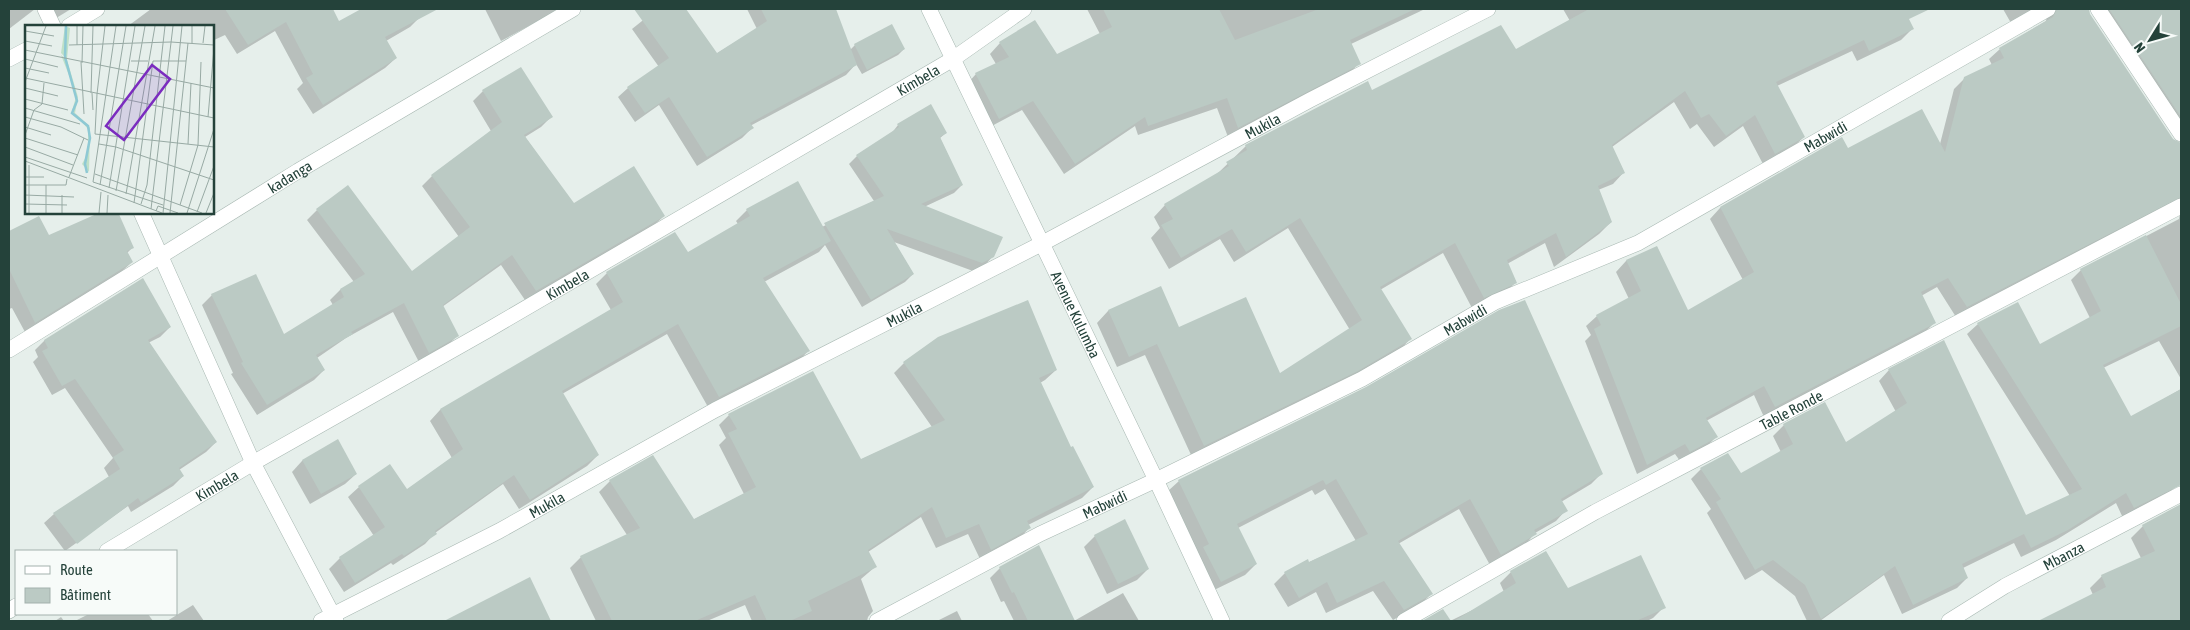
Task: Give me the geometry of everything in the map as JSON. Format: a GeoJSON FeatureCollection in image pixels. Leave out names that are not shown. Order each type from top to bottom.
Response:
{"type":"FeatureCollection","features":[{"type":"Feature","properties":{"kind":"street"},"geometry":{"type":"LineString","coordinates":[[45,9],[53,25]]}},
{"type":"Feature","properties":{"kind":"street"},"geometry":{"type":"LineString","coordinates":[[71,25],[97,9]]}},
{"type":"Feature","properties":{"kind":"street","name":"kadanga"},"geometry":{"type":"LineString","coordinates":[[9,350],[298,171],[573,9]]}},
{"type":"Feature","properties":{"kind":"street","name":"Avenue Kulumba"},"geometry":{"type":"LineString","coordinates":[[929,9],[1043,243],[1222,621]]}},
{"type":"Feature","properties":{"kind":"street","name":"Kimbela"},"geometry":{"type":"LineString","coordinates":[[109,550],[253,463],[488,330],[954,59],[1024,9]]}},
{"type":"Feature","properties":{"kind":"street","name":"Mukila"},"geometry":{"type":"LineString","coordinates":[[330,619],[499,531],[715,410],[1043,243],[1310,100],[1488,9]]}},
{"type":"Feature","properties":{"kind":"street","name":"Mabwidi"},"geometry":{"type":"LineString","coordinates":[[877,621],[1040,534],[1156,480],[1362,379],[1496,302],[1638,243],[2048,9]]}},
{"type":"Feature","properties":{"kind":"street"},"geometry":{"type":"LineString","coordinates":[[2098,9],[2181,134]]}},
{"type":"Feature","properties":{"kind":"street"},"geometry":{"type":"LineString","coordinates":[[9,59],[25,51]]}},
{"type":"Feature","properties":{"kind":"street","name":"Table Ronde"},"geometry":{"type":"LineString","coordinates":[[1404,621],[1595,512],[2181,206]]}},
{"type":"Feature","properties":{"kind":"street"},"geometry":{"type":"LineString","coordinates":[[142,214],[253,463],[330,619]]}},
{"type":"Feature","properties":{"kind":"street","name":"Mbanza"},"geometry":{"type":"LineString","coordinates":[[1949,621],[2005,586],[2181,494]]}},
{"type":"Feature","properties":{"kind":"building"},"geometry":{"type":"Polygon","coordinates":[[[225,9],[333,9],[339,21],[361,9],[438,9],[385,37],[397,58],[323,105],[306,78],[313,74],[286,22],[248,45],[225,9]]]}},
{"type":"Feature","properties":{"kind":"building"},"geometry":{"type":"Polygon","coordinates":[[[634,9],[686,9],[717,53],[767,21],[761,9],[836,9],[857,65],[750,123],[754,128],[707,157],[669,97],[645,113],[627,87],[669,58],[634,9]]]}},
{"type":"Feature","properties":{"kind":"building"},"geometry":{"type":"Polygon","coordinates":[[[1103,9],[1219,9],[1235,40],[1319,9],[1415,9],[1350,40],[1361,64],[1238,128],[1227,98],[1148,126],[1145,117],[1075,164],[1033,101],[999,119],[975,73],[1009,57],[999,42],[1035,20],[1057,54],[1112,27],[1103,9]]]}},
{"type":"Feature","properties":{"kind":"building"},"geometry":{"type":"Polygon","coordinates":[[[1589,9],[1930,9],[1909,19],[1914,29],[1869,51],[1864,40],[1776,82],[1805,137],[1775,154],[1755,115],[1726,136],[1709,114],[1701,118],[1685,91],[1612,145],[1625,173],[1598,186],[1612,222],[1566,257],[1556,233],[1507,260],[1517,283],[1484,298],[1455,243],[1380,287],[1412,339],[1358,371],[1204,446],[1157,344],[1129,357],[1108,310],[1161,286],[1179,327],[1246,297],[1280,373],[1362,320],[1300,218],[1246,252],[1232,229],[1181,258],[1161,225],[1173,219],[1164,204],[1229,166],[1226,162],[1247,150],[1245,145],[1368,81],[1372,90],[1501,25],[1516,49],[1589,9]]]}},
{"type":"Feature","properties":{"kind":"building"},"geometry":{"type":"Polygon","coordinates":[[[2057,9],[2089,9],[2090,14],[2173,139],[2181,143],[2181,197],[1967,307],[1948,278],[1921,292],[1936,323],[1775,407],[1764,386],[1706,418],[1718,437],[1690,452],[1685,444],[1647,465],[1594,329],[1601,325],[1596,315],[1641,291],[1626,260],[1657,246],[1688,310],[1754,272],[1720,207],[1842,137],[1848,148],[1922,109],[1945,152],[1964,77],[2004,58],[1999,48],[2053,17],[2057,9]]]}},
{"type":"Feature","properties":{"kind":"building"},"geometry":{"type":"Polygon","coordinates":[[[2109,9],[2181,9],[2181,117],[2109,9]]]}},
{"type":"Feature","properties":{"kind":"building"},"geometry":{"type":"Polygon","coordinates":[[[892,24],[905,49],[867,70],[854,44],[892,24]]]}},
{"type":"Feature","properties":{"kind":"building"},"geometry":{"type":"Polygon","coordinates":[[[521,67],[553,117],[524,135],[574,203],[634,166],[665,216],[536,291],[512,255],[443,305],[459,336],[429,353],[404,303],[351,332],[353,334],[316,355],[325,370],[267,405],[241,363],[243,362],[211,294],[256,274],[284,334],[344,297],[340,289],[365,274],[316,209],[348,185],[412,271],[470,227],[431,175],[502,122],[482,90],[521,67]]]}},
{"type":"Feature","properties":{"kind":"building"},"geometry":{"type":"Polygon","coordinates":[[[931,104],[947,133],[940,137],[963,185],[921,204],[1003,237],[994,257],[982,263],[887,229],[914,274],[871,300],[824,223],[884,196],[856,155],[899,127],[897,124],[931,104]]]}},
{"type":"Feature","properties":{"kind":"building"},"geometry":{"type":"Polygon","coordinates":[[[798,181],[831,241],[763,278],[810,351],[719,397],[678,324],[562,391],[599,455],[530,500],[514,475],[435,531],[437,534],[404,556],[402,554],[355,583],[339,557],[385,527],[358,486],[390,464],[407,489],[463,449],[440,409],[623,302],[606,272],[675,232],[688,252],[750,216],[746,209],[798,181]]]}},
{"type":"Feature","properties":{"kind":"building"},"geometry":{"type":"Polygon","coordinates":[[[96,214],[119,214],[134,248],[127,251],[133,262],[35,323],[9,269],[9,231],[39,216],[49,235],[96,214]]]}},
{"type":"Feature","properties":{"kind":"building"},"geometry":{"type":"Polygon","coordinates":[[[2146,235],[2181,304],[2181,326],[2103,365],[2131,416],[2181,389],[2181,485],[2134,508],[2126,493],[2068,530],[2031,548],[2024,534],[1962,564],[1968,578],[1913,605],[1895,566],[1821,619],[1805,585],[1773,560],[1755,570],[1716,502],[1721,499],[1700,468],[1728,453],[1741,473],[1793,444],[1783,424],[1825,402],[1846,442],[1907,403],[1888,369],[1944,340],[2026,515],[2082,489],[1977,323],[2018,302],[2040,344],[2101,311],[2080,269],[2146,235]]]}},
{"type":"Feature","properties":{"kind":"building"},"geometry":{"type":"Polygon","coordinates":[[[143,278],[171,327],[148,340],[217,442],[179,468],[184,476],[141,503],[138,498],[77,544],[53,513],[120,469],[113,457],[124,450],[75,379],[62,386],[42,351],[48,348],[44,340],[143,278]]]}},
{"type":"Feature","properties":{"kind":"building"},"geometry":{"type":"Polygon","coordinates":[[[1028,300],[1057,370],[1039,378],[1071,447],[1073,446],[1094,487],[1027,521],[1031,528],[991,550],[979,524],[946,538],[932,507],[868,550],[877,567],[808,601],[812,611],[790,621],[767,621],[755,595],[695,621],[612,621],[580,556],[640,528],[609,480],[653,455],[694,519],[756,487],[728,433],[737,429],[728,414],[813,371],[861,459],[945,420],[903,362],[938,337],[1028,300]]]}},
{"type":"Feature","properties":{"kind":"building"},"geometry":{"type":"Polygon","coordinates":[[[1525,300],[1603,474],[1561,499],[1568,511],[1534,530],[1537,534],[1501,555],[1470,499],[1398,541],[1433,594],[1404,610],[1384,581],[1337,603],[1327,582],[1299,598],[1284,572],[1308,559],[1309,562],[1368,534],[1336,479],[1326,485],[1323,480],[1237,524],[1257,564],[1221,582],[1203,547],[1209,544],[1178,480],[1366,387],[1499,310],[1525,300]]]}},
{"type":"Feature","properties":{"kind":"building"},"geometry":{"type":"Polygon","coordinates":[[[338,439],[357,474],[321,494],[302,460],[338,439]]]}},
{"type":"Feature","properties":{"kind":"building"},"geometry":{"type":"Polygon","coordinates":[[[2181,504],[2181,621],[2038,621],[2106,587],[2101,575],[2155,551],[2142,525],[2181,504]]]}},
{"type":"Feature","properties":{"kind":"building"},"geometry":{"type":"Polygon","coordinates":[[[1125,519],[1149,569],[1118,584],[1094,535],[1125,519]]]}},
{"type":"Feature","properties":{"kind":"building"},"geometry":{"type":"Polygon","coordinates":[[[1039,545],[1075,621],[1028,621],[999,567],[1039,545]]]}},
{"type":"Feature","properties":{"kind":"building"},"geometry":{"type":"Polygon","coordinates":[[[1546,551],[1568,588],[1641,555],[1666,608],[1636,621],[1454,621],[1516,583],[1510,571],[1546,551]]]}},
{"type":"Feature","properties":{"kind":"building"},"geometry":{"type":"Polygon","coordinates":[[[530,577],[551,621],[444,621],[530,577]]]}},
{"type":"Feature","properties":{"kind":"building"},"geometry":{"type":"Polygon","coordinates":[[[1443,609],[1451,621],[1422,621],[1443,609]]]}}]}
